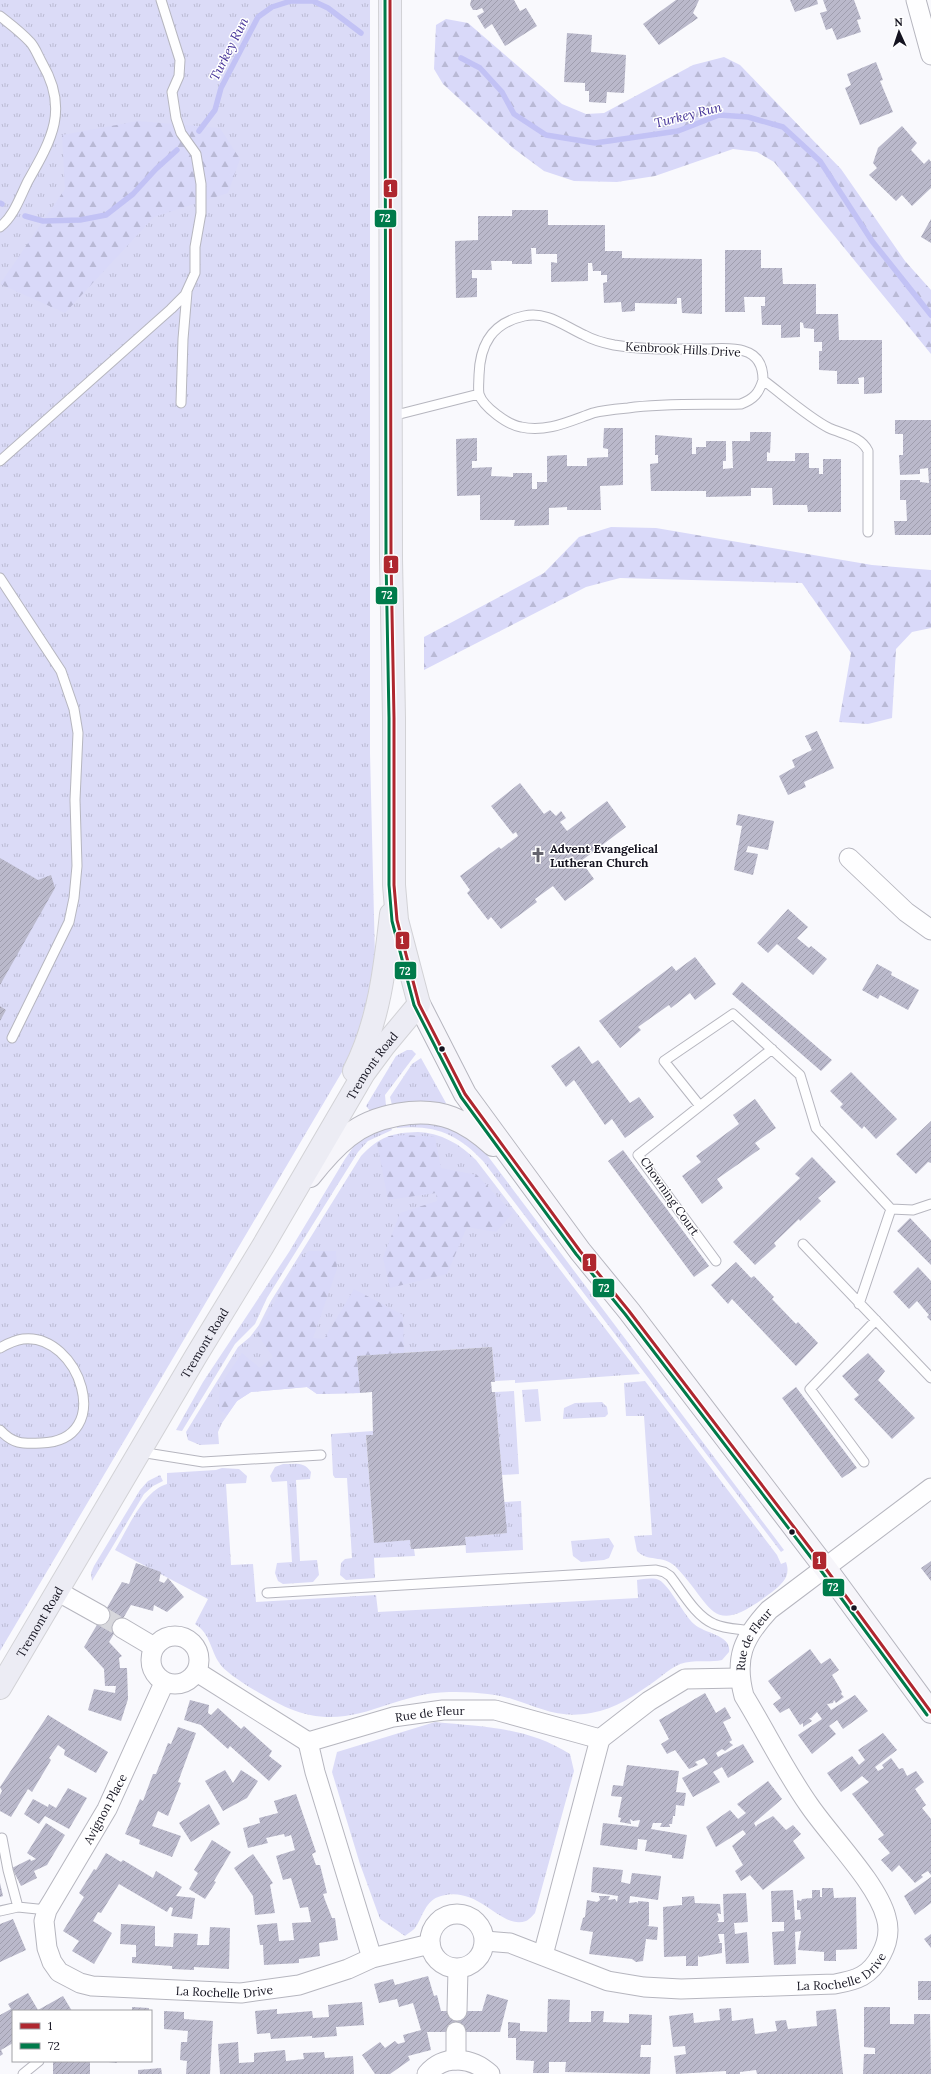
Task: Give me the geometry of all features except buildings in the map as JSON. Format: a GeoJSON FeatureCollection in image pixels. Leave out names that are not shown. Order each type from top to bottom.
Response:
{"type":"FeatureCollection","features":[{"type":"Feature","properties":{"kind":"main road"},"geometry":{"type":"LineString","coordinates":[[390,0],[392,416],[391,559],[394,718],[394,885],[397,920],[418,1004],[465,1094],[520,1170],[580,1251],[629,1311],[826,1569],[931,1712]]}},
{"type":"Feature","properties":{"kind":"main road"},"geometry":{"type":"LineString","coordinates":[[284,1209],[287,1193],[342,1096],[371,1031],[384,970],[394,885]]}},
{"type":"Feature","properties":{"kind":"main road","name":"Tremont Road"},"geometry":{"type":"LineString","coordinates":[[0,1688],[364,1074],[384,1046],[418,1004]]}},
{"type":"Feature","properties":{"kind":"main road"},"geometry":{"type":"LineString","coordinates":[[284,1209],[322,1161],[348,1136],[366,1125],[391,1116],[429,1113],[452,1118],[476,1130],[520,1170]]}},
{"type":"Feature","properties":{"kind":"street"},"geometry":{"type":"LineString","coordinates":[[916,0],[931,55]]}},
{"type":"Feature","properties":{"kind":"street"},"geometry":{"type":"LineString","coordinates":[[849,858],[906,912],[931,930]]}},
{"type":"Feature","properties":{"kind":"street","name":"Rue de Fleur"},"geometry":{"type":"LineString","coordinates":[[308,1742],[393,1717],[443,1710],[496,1710],[600,1739],[649,1701],[685,1679],[739,1678],[741,1651],[751,1631],[769,1610],[826,1569],[931,1488]]}},
{"type":"Feature","properties":{"kind":"street"},"geometry":{"type":"LineString","coordinates":[[57,1591],[100,1615]]}},
{"type":"Feature","properties":{"kind":"street"},"geometry":{"type":"LineString","coordinates":[[122,1628],[154,1647]]}},
{"type":"Feature","properties":{"kind":"street"},"geometry":{"type":"LineString","coordinates":[[176,1635],[188,1639],[197,1648],[200,1660],[197,1672],[188,1681],[177,1685],[164,1683],[154,1674],[150,1660],[154,1647],[163,1638],[176,1635]]}},
{"type":"Feature","properties":{"kind":"street"},"geometry":{"type":"LineString","coordinates":[[197,1672],[308,1742],[315,1772],[372,1958]]}},
{"type":"Feature","properties":{"kind":"street","name":"La Rochelle Drive"},"geometry":{"type":"LineString","coordinates":[[485,1941],[510,1943],[608,1981],[644,1987],[681,1989],[835,1984],[857,1980],[875,1966],[886,1947],[888,1932],[886,1917],[873,1890],[809,1805],[744,1696],[739,1678]]}},
{"type":"Feature","properties":{"kind":"street","name":"Avignon Place"},"geometry":{"type":"LineString","coordinates":[[44,1932],[47,1910],[108,1808],[164,1683]]}},
{"type":"Feature","properties":{"kind":"street"},"geometry":{"type":"LineString","coordinates":[[543,1956],[600,1739]]}},
{"type":"Feature","properties":{"kind":"street"},"geometry":{"type":"LineString","coordinates":[[456,1914],[465,1915],[479,1924],[485,1941],[480,1957],[474,1963],[458,1969],[442,1964],[434,1955],[430,1944],[434,1927],[439,1920],[456,1914]]}},
{"type":"Feature","properties":{"kind":"street","name":"La Rochelle Drive"},"geometry":{"type":"LineString","coordinates":[[44,1932],[52,1962],[58,1972],[80,1983],[92,1986],[241,1993],[299,1985],[348,1969],[372,1958],[430,1944]]}},
{"type":"Feature","properties":{"kind":"street"},"geometry":{"type":"LineString","coordinates":[[457,2011],[458,1969]]}},
{"type":"Feature","properties":{"kind":"street"},"geometry":{"type":"LineString","coordinates":[[456,2032],[456,2060]]}},
{"type":"Feature","properties":{"kind":"street"},"geometry":{"type":"LineString","coordinates":[[427,2074],[443,2062],[456,2060],[470,2061],[482,2067],[490,2074]]}},
{"type":"Feature","properties":{"kind":"lane"},"geometry":{"type":"LineString","coordinates":[[0,461],[171,309],[185,295],[195,273],[195,247],[201,213],[201,184],[196,154],[181,133],[176,118],[172,92],[178,76],[180,60],[161,0]]}},
{"type":"Feature","properties":{"kind":"lane"},"geometry":{"type":"LineString","coordinates":[[0,16],[31,43],[48,72],[57,109],[57,116],[51,136],[42,155],[7,221],[0,227]]}},
{"type":"Feature","properties":{"kind":"lane"},"geometry":{"type":"LineString","coordinates":[[181,403],[183,339],[187,290]]}},
{"type":"Feature","properties":{"kind":"lane","name":"Kenbrook Hills Drive"},"geometry":{"type":"LineString","coordinates":[[479,394],[480,359],[486,342],[496,329],[509,321],[523,316],[537,315],[552,318],[585,336],[615,345],[668,349],[744,351],[757,359],[761,366],[763,380]]}},
{"type":"Feature","properties":{"kind":"lane"},"geometry":{"type":"LineString","coordinates":[[392,416],[479,394],[486,405],[506,421],[521,427],[539,428],[559,426],[595,413],[630,407],[741,404],[752,400],[760,391],[763,380],[828,427],[860,440],[865,445],[868,451],[868,532]]}},
{"type":"Feature","properties":{"kind":"lane"},"geometry":{"type":"LineString","coordinates":[[0,578],[61,671],[74,709],[78,733],[75,800],[77,866],[74,898],[69,922],[12,1038]]}},
{"type":"Feature","properties":{"kind":"lane"},"geometry":{"type":"LineString","coordinates":[[700,1106],[664,1061],[733,1014],[800,1075],[816,1128],[891,1209],[913,1210],[931,1204]]}},
{"type":"Feature","properties":{"kind":"lane","name":"Chowning Court"},"geometry":{"type":"LineString","coordinates":[[716,1261],[638,1155],[772,1049]]}},
{"type":"Feature","properties":{"kind":"lane"},"geometry":{"type":"LineString","coordinates":[[859,1304],[891,1209]]}},
{"type":"Feature","properties":{"kind":"lane"},"geometry":{"type":"LineString","coordinates":[[803,1244],[931,1378]]}},
{"type":"Feature","properties":{"kind":"lane"},"geometry":{"type":"LineString","coordinates":[[864,1462],[810,1389],[876,1320]]}},
{"type":"Feature","properties":{"kind":"lane"},"geometry":{"type":"LineString","coordinates":[[0,1348],[24,1339],[35,1340],[48,1345],[63,1354],[79,1378],[84,1396],[84,1411],[76,1430],[67,1438],[56,1442],[28,1444],[16,1442],[8,1438],[0,1430]]}},
{"type":"Feature","properties":{"kind":"lane"},"geometry":{"type":"LineString","coordinates":[[140,1452],[203,1462],[321,1455]]}},
{"type":"Feature","properties":{"kind":"lane"},"geometry":{"type":"LineString","coordinates":[[267,1593],[656,1570],[664,1572],[670,1576],[697,1612],[706,1620],[714,1624],[751,1631]]}},
{"type":"Feature","properties":{"kind":"lane"},"geometry":{"type":"LineString","coordinates":[[2,1838],[8,1870],[18,1907]]}},
{"type":"Feature","properties":{"kind":"lane"},"geometry":{"type":"LineString","coordinates":[[0,1911],[18,1907],[47,1910]]}},
{"type":"Feature","properties":{"kind":"lane"},"geometry":{"type":"LineString","coordinates":[[23,2074],[38,2062]]}},
{"type":"Feature","properties":{"kind":"green space"},"geometry":{"type":"Polygon","coordinates":[[[0,0],[370,0],[370,753],[375,958],[373,983],[352,1055],[0,1651],[0,0]]]}},
{"type":"Feature","properties":{"kind":"green space"},"geometry":{"type":"Polygon","coordinates":[[[446,19],[468,23],[562,104],[586,114],[604,113],[693,65],[724,57],[740,65],[841,169],[905,261],[931,290],[931,354],[774,162],[757,152],[733,149],[655,176],[617,182],[574,181],[544,171],[513,148],[443,84],[434,69],[436,25],[446,19]]]}},
{"type":"Feature","properties":{"kind":"green space"},"geometry":{"type":"Polygon","coordinates":[[[138,121],[220,128],[240,159],[228,193],[154,217],[65,313],[0,284],[65,189],[62,135],[138,121]]]}},
{"type":"Feature","properties":{"kind":"green space"},"geometry":{"type":"Polygon","coordinates":[[[611,527],[656,528],[872,565],[931,570],[931,628],[912,632],[896,649],[892,718],[868,724],[839,722],[851,653],[802,583],[620,578],[586,587],[424,670],[424,637],[544,573],[579,537],[611,527]]]}},
{"type":"Feature","properties":{"kind":"green space"},"geometry":{"type":"Polygon","coordinates":[[[407,1050],[412,1050],[416,1054],[385,1095],[386,1106],[371,1112],[366,1106],[396,1056],[407,1050]]]}},
{"type":"Feature","properties":{"kind":"green space"},"geometry":{"type":"Polygon","coordinates":[[[421,1058],[446,1103],[443,1105],[392,1105],[390,1097],[412,1064],[421,1058]]]}},
{"type":"Feature","properties":{"kind":"green space"},"geometry":{"type":"Polygon","coordinates":[[[425,1122],[441,1125],[463,1136],[487,1155],[784,1550],[781,1552],[483,1161],[464,1144],[444,1133],[423,1128],[397,1128],[396,1123],[425,1122]]]}},
{"type":"Feature","properties":{"kind":"green space"},"geometry":{"type":"Polygon","coordinates":[[[390,1124],[392,1130],[368,1141],[358,1152],[267,1298],[255,1324],[235,1344],[182,1431],[176,1430],[203,1382],[289,1252],[356,1143],[368,1133],[390,1124]]]}},
{"type":"Feature","properties":{"kind":"green space"},"geometry":{"type":"Polygon","coordinates":[[[418,1132],[435,1135],[450,1140],[476,1160],[640,1374],[515,1383],[515,1380],[495,1381],[492,1347],[357,1356],[360,1393],[317,1394],[307,1387],[251,1392],[237,1401],[222,1423],[218,1432],[219,1444],[200,1445],[188,1440],[186,1432],[238,1347],[250,1337],[259,1325],[271,1301],[361,1156],[374,1144],[387,1137],[401,1133],[418,1132]]]}},
{"type":"Feature","properties":{"kind":"green space"},"geometry":{"type":"Polygon","coordinates":[[[407,1135],[435,1137],[441,1168],[477,1175],[513,1213],[496,1232],[467,1227],[447,1274],[390,1288],[383,1258],[400,1213],[437,1201],[436,1193],[388,1200],[377,1143],[389,1136],[407,1135]]]}},
{"type":"Feature","properties":{"kind":"green space"},"geometry":{"type":"Polygon","coordinates":[[[308,1251],[336,1251],[337,1269],[313,1338],[324,1339],[354,1289],[403,1315],[404,1353],[357,1356],[360,1393],[317,1394],[307,1387],[251,1392],[237,1401],[227,1415],[219,1409],[220,1385],[242,1353],[260,1368],[273,1357],[257,1334],[292,1271],[308,1251]]]}},
{"type":"Feature","properties":{"kind":"green space"},"geometry":{"type":"Polygon","coordinates":[[[645,1381],[777,1555],[781,1564],[786,1562],[787,1575],[780,1585],[751,1606],[736,1614],[724,1616],[715,1612],[707,1605],[675,1566],[665,1561],[645,1556],[637,1551],[634,1536],[652,1535],[644,1416],[626,1416],[624,1383],[645,1381]]]}},
{"type":"Feature","properties":{"kind":"green space"},"geometry":{"type":"Polygon","coordinates":[[[538,1389],[541,1421],[525,1422],[522,1390],[538,1389]]]}},
{"type":"Feature","properties":{"kind":"green space"},"geometry":{"type":"Polygon","coordinates":[[[514,1391],[519,1474],[502,1475],[495,1392],[514,1391]]]}},
{"type":"Feature","properties":{"kind":"green space"},"geometry":{"type":"Polygon","coordinates":[[[602,1402],[607,1407],[608,1414],[605,1417],[563,1419],[564,1408],[575,1403],[602,1402]]]}},
{"type":"Feature","properties":{"kind":"green space"},"geometry":{"type":"Polygon","coordinates":[[[373,1431],[373,1435],[366,1436],[374,1542],[410,1540],[411,1549],[414,1549],[415,1556],[374,1558],[375,1578],[346,1580],[340,1575],[341,1563],[345,1559],[352,1558],[347,1478],[335,1478],[333,1475],[331,1434],[373,1431]]]}},
{"type":"Feature","properties":{"kind":"green space"},"geometry":{"type":"Polygon","coordinates":[[[283,1464],[302,1465],[308,1468],[311,1472],[310,1479],[296,1480],[300,1561],[317,1560],[319,1575],[313,1582],[283,1584],[278,1581],[275,1573],[277,1563],[292,1562],[287,1481],[272,1482],[270,1476],[275,1467],[283,1464]]]}},
{"type":"Feature","properties":{"kind":"green space"},"geometry":{"type":"Polygon","coordinates":[[[222,1468],[239,1469],[247,1476],[246,1483],[226,1484],[231,1565],[253,1564],[256,1602],[376,1595],[378,1612],[638,1598],[637,1580],[648,1578],[659,1580],[663,1583],[694,1624],[722,1638],[729,1646],[729,1652],[722,1660],[680,1664],[617,1705],[591,1713],[569,1715],[560,1714],[497,1695],[457,1692],[427,1694],[351,1715],[332,1717],[311,1715],[288,1708],[262,1695],[241,1682],[220,1664],[204,1632],[195,1624],[208,1599],[115,1550],[144,1502],[151,1494],[167,1484],[167,1473],[216,1470],[222,1468]]]}},
{"type":"Feature","properties":{"kind":"green space"},"geometry":{"type":"Polygon","coordinates":[[[160,1475],[163,1481],[153,1486],[144,1494],[92,1581],[91,1573],[94,1566],[140,1490],[148,1481],[160,1475]]]}},
{"type":"Feature","properties":{"kind":"green space"},"geometry":{"type":"Polygon","coordinates":[[[521,1501],[523,1550],[466,1553],[465,1537],[506,1533],[504,1502],[521,1501]]]}},
{"type":"Feature","properties":{"kind":"green space"},"geometry":{"type":"Polygon","coordinates":[[[609,1538],[614,1546],[609,1558],[604,1560],[581,1562],[573,1556],[571,1541],[609,1538]]]}},
{"type":"Feature","properties":{"kind":"green space"},"geometry":{"type":"Polygon","coordinates":[[[435,1722],[488,1727],[522,1733],[554,1745],[570,1754],[574,1771],[535,1913],[526,1921],[516,1922],[507,1919],[478,1901],[455,1894],[441,1896],[431,1901],[425,1909],[418,1924],[405,1936],[380,1919],[360,1864],[332,1772],[337,1752],[435,1722]]]}},
{"type":"Feature","properties":{"kind":"waterway","name":"Turkey Run"},"geometry":{"type":"LineString","coordinates":[[199,131],[215,110],[221,88],[258,17],[272,7],[291,1],[313,1],[328,8],[361,33]]}},
{"type":"Feature","properties":{"kind":"waterway","name":"Turkey Run"},"geometry":{"type":"LineString","coordinates":[[461,58],[480,68],[502,92],[514,114],[546,135],[595,143],[678,131],[719,115],[748,117],[783,127],[820,161],[872,241],[931,315]]}},
{"type":"Feature","properties":{"kind":"waterway","name":"Turkey Run"},"geometry":{"type":"LineString","coordinates":[[25,216],[43,221],[80,220],[106,215],[133,194],[156,169],[177,150]]}},
{"type":"Feature","properties":{"kind":"tunnel"},"geometry":{"type":"LineString","coordinates":[[100,1615],[122,1628]]}},
{"type":"Feature","properties":{"kind":"transit line","name":"72"},"geometry":{"type":"LineString","coordinates":[[385,0],[386,559],[389,718],[389,885],[392,921],[414,1005],[461,1097],[576,1254],[625,1314],[822,1572],[927,1715]]}},
{"type":"Feature","properties":{"kind":"transit line","name":"1"},"geometry":{"type":"LineString","coordinates":[[390,0],[391,559],[394,718],[394,885],[397,920],[419,1004],[465,1094],[580,1251],[629,1311],[826,1569],[931,1712]]}},
{"type":"Feature","properties":{"kind":"place","name":"Advent Evangelical Lutheran Church"},"geometry":{"type":"Point","coordinates":[538,855]}}]}
